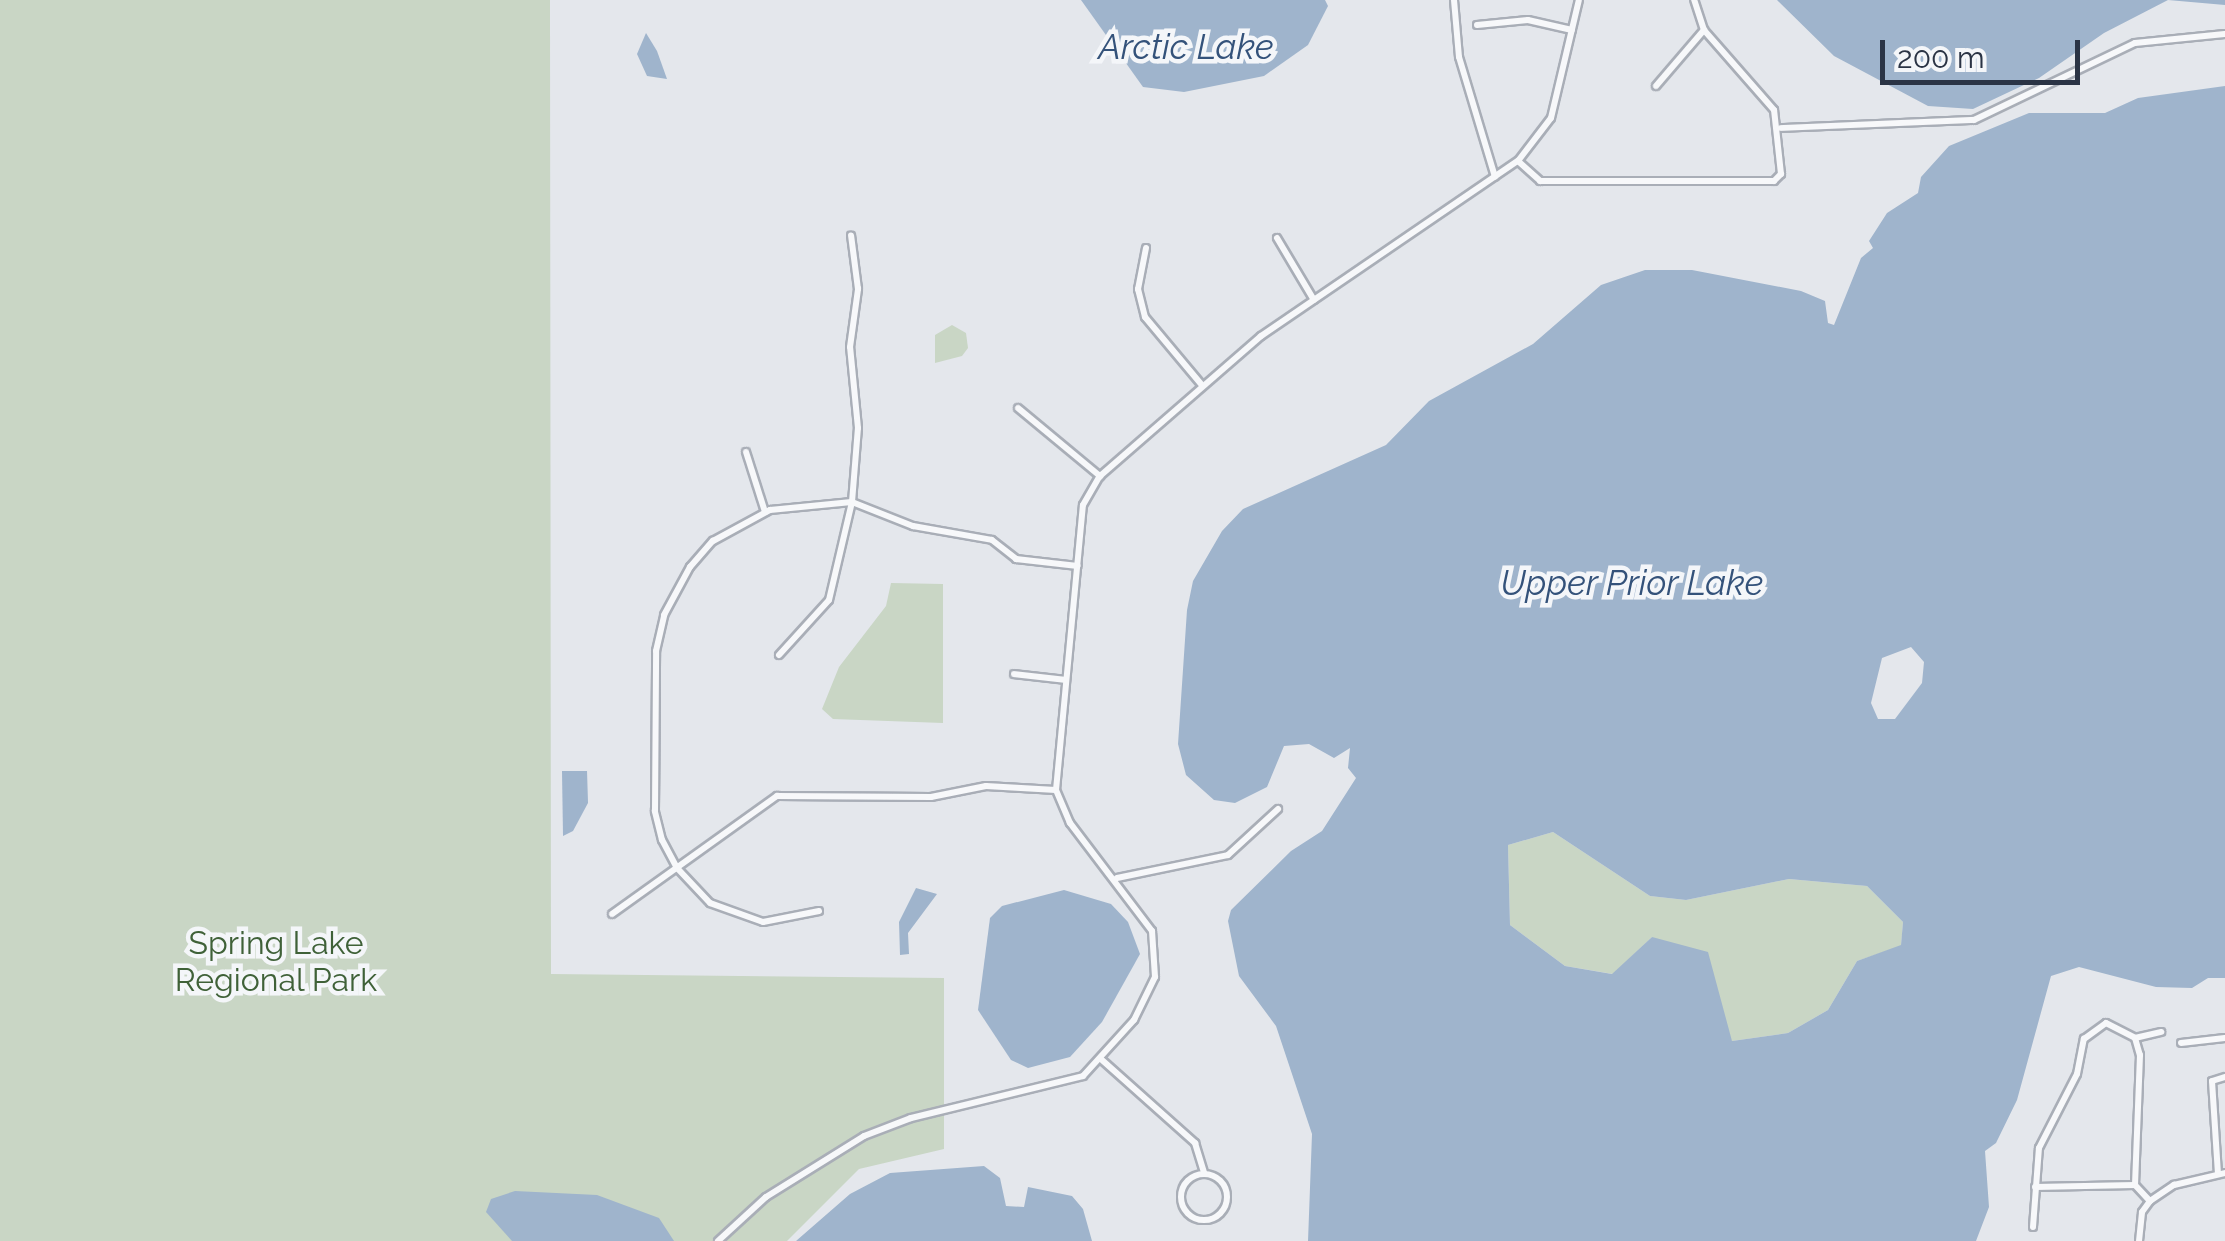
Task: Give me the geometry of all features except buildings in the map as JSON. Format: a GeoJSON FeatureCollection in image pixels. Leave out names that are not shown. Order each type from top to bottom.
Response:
{"type":"FeatureCollection","features":[{"type":"Feature","properties":{"kind":"street"},"geometry":{"type":"LineString","coordinates":[[1454,0],[1460,57],[1495,177]]}},
{"type":"Feature","properties":{"kind":"street"},"geometry":{"type":"LineString","coordinates":[[718,1241],[766,1197],[864,1136],[911,1118],[1059,1086],[1102,1060],[1140,1010],[1155,977],[1152,931],[1117,878],[1070,823],[1056,790],[1083,505],[1100,476],[1201,384],[1314,300],[1518,161],[1551,118],[1579,0]]}},
{"type":"Feature","properties":{"kind":"street"},"geometry":{"type":"LineString","coordinates":[[1518,161],[1540,181],[1774,181],[1781,174],[1781,128],[1774,110],[1704,30],[1694,0]]}},
{"type":"Feature","properties":{"kind":"street"},"geometry":{"type":"LineString","coordinates":[[1477,26],[1528,20],[1572,30]]}},
{"type":"Feature","properties":{"kind":"street"},"geometry":{"type":"LineString","coordinates":[[1656,86],[1704,30]]}},
{"type":"Feature","properties":{"kind":"street"},"geometry":{"type":"LineString","coordinates":[[1781,128],[1974,120],[2135,43],[2225,34]]}},
{"type":"Feature","properties":{"kind":"street"},"geometry":{"type":"LineString","coordinates":[[779,655],[829,600],[852,502],[858,428],[850,347],[858,288],[851,235]]}},
{"type":"Feature","properties":{"kind":"street"},"geometry":{"type":"LineString","coordinates":[[1277,238],[1314,300]]}},
{"type":"Feature","properties":{"kind":"street"},"geometry":{"type":"LineString","coordinates":[[1146,248],[1138,289],[1144,317],[1201,384]]}},
{"type":"Feature","properties":{"kind":"street"},"geometry":{"type":"LineString","coordinates":[[1018,408],[1100,476]]}},
{"type":"Feature","properties":{"kind":"street"},"geometry":{"type":"LineString","coordinates":[[746,452],[765,512]]}},
{"type":"Feature","properties":{"kind":"street"},"geometry":{"type":"LineString","coordinates":[[818,911],[785,922],[738,915],[710,903],[677,868],[654,811],[656,651],[664,616],[713,541],[765,512],[852,502],[913,526],[962,531],[992,540],[1016,559],[1078,566]]}},
{"type":"Feature","properties":{"kind":"street"},"geometry":{"type":"LineString","coordinates":[[1014,674],[1066,680]]}},
{"type":"Feature","properties":{"kind":"street"},"geometry":{"type":"LineString","coordinates":[[612,914],[762,806],[795,792],[931,797],[986,786],[1056,790]]}},
{"type":"Feature","properties":{"kind":"street"},"geometry":{"type":"LineString","coordinates":[[1117,878],[1228,854],[1278,808]]}},
{"type":"Feature","properties":{"kind":"street"},"geometry":{"type":"LineString","coordinates":[[2034,1227],[2040,1148],[2078,1074],[2084,1039],[2092,1027],[2106,1023],[2135,1038],[2160,1032]]}},
{"type":"Feature","properties":{"kind":"street"},"geometry":{"type":"LineString","coordinates":[[2135,1038],[2135,1185],[2150,1201]]}},
{"type":"Feature","properties":{"kind":"street"},"geometry":{"type":"LineString","coordinates":[[2181,1042],[2225,1038]]}},
{"type":"Feature","properties":{"kind":"street"},"geometry":{"type":"LineString","coordinates":[[1102,1060],[1195,1144],[1204,1174]]}},
{"type":"Feature","properties":{"kind":"street"},"geometry":{"type":"LineString","coordinates":[[2139,1241],[2142,1212],[2150,1201],[2174,1185],[2222,1174],[2212,1081],[2225,1077]]}},
{"type":"Feature","properties":{"kind":"street"},"geometry":{"type":"LineString","coordinates":[[1204,1174],[1221,1180],[1227,1193],[1222,1212],[1206,1220],[1188,1214],[1181,1196],[1190,1178],[1204,1174]]}},
{"type":"Feature","properties":{"kind":"street"},"geometry":{"type":"LineString","coordinates":[[2035,1187],[2135,1185]]}},
{"type":"Feature","properties":{"kind":"green space","name":"Spring Lake Regional Park"},"geometry":{"type":"Polygon","coordinates":[[[0,0],[550,0],[551,974],[944,978],[944,1149],[859,1169],[787,1241],[0,1241],[0,0]]]}},
{"type":"Feature","properties":{"kind":"green space"},"geometry":{"type":"Polygon","coordinates":[[[952,325],[966,333],[968,348],[962,356],[935,363],[935,335],[952,325]]]}},
{"type":"Feature","properties":{"kind":"green space"},"geometry":{"type":"Polygon","coordinates":[[[891,583],[943,584],[943,723],[833,719],[822,709],[839,667],[886,606],[891,583]]]}},
{"type":"Feature","properties":{"kind":"green space"},"geometry":{"type":"Polygon","coordinates":[[[1553,832],[1650,896],[1686,900],[1789,879],[1867,886],[1903,922],[1901,946],[1857,961],[1828,1010],[1788,1033],[1732,1041],[1652,937],[1613,974],[1565,966],[1510,925],[1508,845],[1553,832]]]}},
{"type":"Feature","properties":{"kind":"water","name":"Arctic Lake"},"geometry":{"type":"Polygon","coordinates":[[[1081,0],[1325,0],[1328,6],[1308,45],[1264,76],[1184,92],[1143,87],[1081,0]]]}},
{"type":"Feature","properties":{"kind":"water"},"geometry":{"type":"Polygon","coordinates":[[[1777,0],[2168,0],[2104,33],[2039,78],[1973,109],[1928,106],[1834,56],[1777,0]]]}},
{"type":"Feature","properties":{"kind":"water"},"geometry":{"type":"Polygon","coordinates":[[[2168,0],[2225,0],[2225,5],[2168,0]]]}},
{"type":"Feature","properties":{"kind":"water"},"geometry":{"type":"Polygon","coordinates":[[[646,33],[667,79],[647,76],[637,54],[646,33]]]}},
{"type":"Feature","properties":{"kind":"water","name":"Upper Prior Lake"},"geometry":{"type":"Polygon","coordinates":[[[2225,86],[2225,978],[2208,978],[2192,988],[2156,987],[2079,967],[2051,976],[2017,1100],[1996,1143],[1985,1151],[1989,1207],[1976,1241],[1308,1241],[1312,1134],[1276,1026],[1239,976],[1228,921],[1231,910],[1291,851],[1322,831],[1356,778],[1348,768],[1350,748],[1334,758],[1309,744],[1284,746],[1267,787],[1235,803],[1214,800],[1186,775],[1178,744],[1187,610],[1193,581],[1222,531],[1243,509],[1386,445],[1429,401],[1533,344],[1601,285],[1645,270],[1692,270],[1801,291],[1825,301],[1828,323],[1834,325],[1861,258],[1873,248],[1869,241],[1887,213],[1918,193],[1921,177],[1949,146],[2029,113],[2105,113],[2138,98],[2225,86]],[[1911,647],[1882,658],[1871,703],[1878,719],[1895,719],[1922,683],[1924,662],[1911,647]],[[1553,832],[1508,845],[1510,925],[1565,966],[1612,974],[1652,937],[1708,952],[1732,1041],[1788,1033],[1828,1010],[1857,961],[1901,945],[1903,922],[1867,886],[1789,879],[1686,900],[1650,896],[1553,832]]]}},
{"type":"Feature","properties":{"kind":"water"},"geometry":{"type":"Polygon","coordinates":[[[562,771],[587,771],[588,803],[573,831],[563,836],[562,771]]]}},
{"type":"Feature","properties":{"kind":"water"},"geometry":{"type":"Polygon","coordinates":[[[916,888],[937,894],[908,933],[909,954],[900,955],[899,922],[916,888]]]}},
{"type":"Feature","properties":{"kind":"water"},"geometry":{"type":"Polygon","coordinates":[[[1064,890],[1111,904],[1128,922],[1140,954],[1102,1022],[1070,1057],[1028,1068],[1011,1060],[978,1010],[990,918],[1002,906],[1064,890]]]}},
{"type":"Feature","properties":{"kind":"water"},"geometry":{"type":"Polygon","coordinates":[[[984,1166],[1000,1178],[1006,1206],[1024,1207],[1028,1187],[1072,1196],[1083,1209],[1092,1241],[796,1241],[850,1194],[890,1173],[984,1166]]]}},
{"type":"Feature","properties":{"kind":"water"},"geometry":{"type":"Polygon","coordinates":[[[515,1191],[597,1195],[659,1218],[674,1241],[512,1241],[486,1212],[491,1199],[515,1191]]]}}]}
